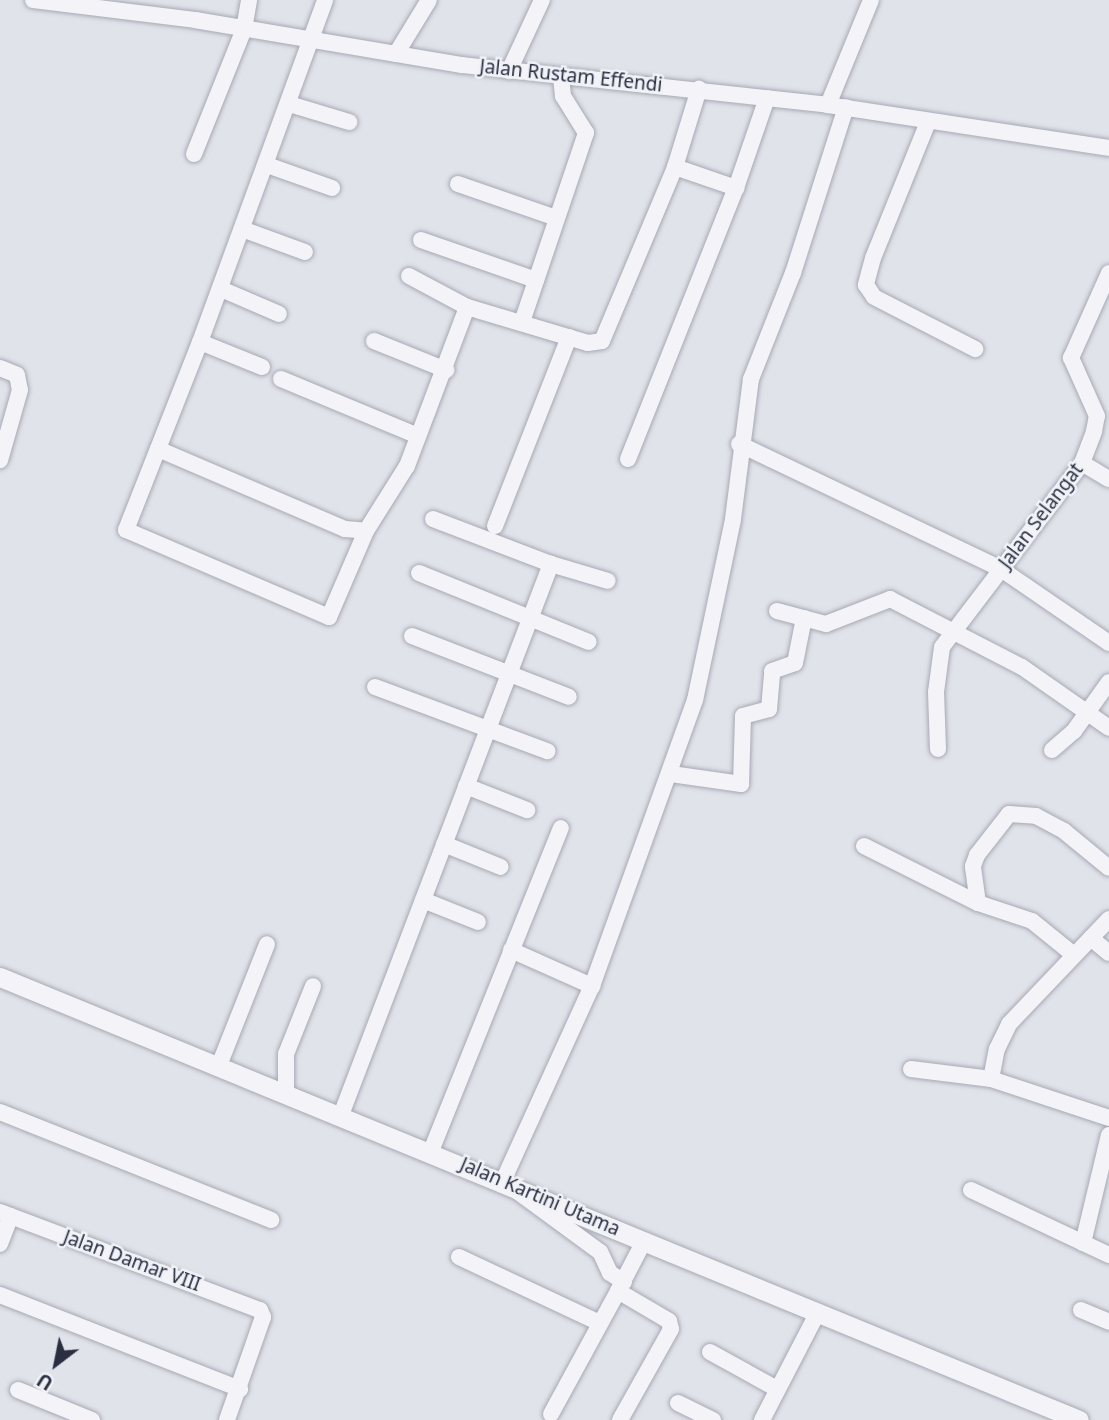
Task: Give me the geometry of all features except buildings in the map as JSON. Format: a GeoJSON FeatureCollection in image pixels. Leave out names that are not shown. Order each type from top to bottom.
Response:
{"type":"FeatureCollection","features":[{"type":"Feature","properties":{"kind":"street","name":"Jalan Rustam Effendi"},"geometry":{"type":"LineString","coordinates":[[33,0],[101,3],[313,41],[509,71],[828,104],[928,122],[1108,145]]}},
{"type":"Feature","properties":{"kind":"street"},"geometry":{"type":"LineString","coordinates":[[194,154],[244,29],[250,0]]}},
{"type":"Feature","properties":{"kind":"street"},"geometry":{"type":"LineString","coordinates":[[325,0],[313,41],[221,289],[125,530],[329,617],[366,531],[396,488],[446,370],[467,307]]}},
{"type":"Feature","properties":{"kind":"street"},"geometry":{"type":"LineString","coordinates":[[396,54],[429,0]]}},
{"type":"Feature","properties":{"kind":"street"},"geometry":{"type":"LineString","coordinates":[[509,71],[542,0]]}},
{"type":"Feature","properties":{"kind":"street"},"geometry":{"type":"LineString","coordinates":[[828,104],[871,0]]}},
{"type":"Feature","properties":{"kind":"street"},"geometry":{"type":"LineString","coordinates":[[522,322],[586,133],[563,96],[561,76]]}},
{"type":"Feature","properties":{"kind":"street"},"geometry":{"type":"LineString","coordinates":[[409,276],[467,307],[588,343],[602,341],[675,167],[699,89]]}},
{"type":"Feature","properties":{"kind":"street"},"geometry":{"type":"LineString","coordinates":[[628,458],[736,188],[767,98]]}},
{"type":"Feature","properties":{"kind":"street"},"geometry":{"type":"LineString","coordinates":[[289,104],[349,122]]}},
{"type":"Feature","properties":{"kind":"street"},"geometry":{"type":"LineString","coordinates":[[620,1420],[672,1325],[621,1287],[610,1273],[600,1252],[503,1181],[592,986],[651,814],[671,774],[695,700],[733,519],[739,444],[751,379],[793,273],[846,107]]}},
{"type":"Feature","properties":{"kind":"street"},"geometry":{"type":"LineString","coordinates":[[928,122],[866,285],[874,297],[975,349]]}},
{"type":"Feature","properties":{"kind":"street"},"geometry":{"type":"LineString","coordinates":[[267,165],[332,188]]}},
{"type":"Feature","properties":{"kind":"street"},"geometry":{"type":"LineString","coordinates":[[675,167],[736,188]]}},
{"type":"Feature","properties":{"kind":"street"},"geometry":{"type":"LineString","coordinates":[[458,184],[556,218]]}},
{"type":"Feature","properties":{"kind":"street"},"geometry":{"type":"LineString","coordinates":[[242,229],[304,252]]}},
{"type":"Feature","properties":{"kind":"street"},"geometry":{"type":"LineString","coordinates":[[421,240],[536,279]]}},
{"type":"Feature","properties":{"kind":"street","name":"Jalan Selangat"},"geometry":{"type":"LineString","coordinates":[[950,633],[1082,463],[1097,415],[1071,358],[1109,273]]}},
{"type":"Feature","properties":{"kind":"street"},"geometry":{"type":"LineString","coordinates":[[221,289],[279,314]]}},
{"type":"Feature","properties":{"kind":"street"},"geometry":{"type":"LineString","coordinates":[[495,526],[569,337]]}},
{"type":"Feature","properties":{"kind":"street"},"geometry":{"type":"LineString","coordinates":[[374,341],[446,370]]}},
{"type":"Feature","properties":{"kind":"street"},"geometry":{"type":"LineString","coordinates":[[200,342],[262,367]]}},
{"type":"Feature","properties":{"kind":"street"},"geometry":{"type":"LineString","coordinates":[[0,368],[17,375],[20,390],[0,460]]}},
{"type":"Feature","properties":{"kind":"street"},"geometry":{"type":"LineString","coordinates":[[281,379],[418,436]]}},
{"type":"Feature","properties":{"kind":"street"},"geometry":{"type":"LineString","coordinates":[[739,444],[1001,569],[1109,643]]}},
{"type":"Feature","properties":{"kind":"street"},"geometry":{"type":"LineString","coordinates":[[158,450],[345,529],[366,531]]}},
{"type":"Feature","properties":{"kind":"street"},"geometry":{"type":"LineString","coordinates":[[1082,463],[1109,479]]}},
{"type":"Feature","properties":{"kind":"street"},"geometry":{"type":"LineString","coordinates":[[433,519],[551,564],[608,581]]}},
{"type":"Feature","properties":{"kind":"street"},"geometry":{"type":"LineString","coordinates":[[341,1115],[551,564]]}},
{"type":"Feature","properties":{"kind":"street"},"geometry":{"type":"LineString","coordinates":[[419,573],[589,642]]}},
{"type":"Feature","properties":{"kind":"street"},"geometry":{"type":"LineString","coordinates":[[777,611],[832,624],[884,598],[1022,667],[1109,728]]}},
{"type":"Feature","properties":{"kind":"street"},"geometry":{"type":"LineString","coordinates":[[671,774],[741,784],[743,716],[769,709],[772,671],[795,663],[804,618]]}},
{"type":"Feature","properties":{"kind":"street"},"geometry":{"type":"LineString","coordinates":[[938,749],[936,692],[942,647],[950,633]]}},
{"type":"Feature","properties":{"kind":"street"},"geometry":{"type":"LineString","coordinates":[[412,636],[569,697]]}},
{"type":"Feature","properties":{"kind":"street"},"geometry":{"type":"LineString","coordinates":[[1052,751],[1087,713],[1109,682]]}},
{"type":"Feature","properties":{"kind":"street"},"geometry":{"type":"LineString","coordinates":[[375,687],[547,751]]}},
{"type":"Feature","properties":{"kind":"street"},"geometry":{"type":"LineString","coordinates":[[466,786],[527,810]]}},
{"type":"Feature","properties":{"kind":"street"},"geometry":{"type":"LineString","coordinates":[[978,903],[973,866],[977,855],[1009,814],[1036,816],[1064,831],[1109,868]]}},
{"type":"Feature","properties":{"kind":"street"},"geometry":{"type":"LineString","coordinates":[[431,1151],[561,828]]}},
{"type":"Feature","properties":{"kind":"street"},"geometry":{"type":"LineString","coordinates":[[444,844],[501,867]]}},
{"type":"Feature","properties":{"kind":"street"},"geometry":{"type":"LineString","coordinates":[[864,846],[978,903],[1032,921],[1074,955]]}},
{"type":"Feature","properties":{"kind":"street"},"geometry":{"type":"LineString","coordinates":[[422,901],[478,922]]}},
{"type":"Feature","properties":{"kind":"street"},"geometry":{"type":"LineString","coordinates":[[991,1079],[997,1049],[1009,1024],[1109,919]]}},
{"type":"Feature","properties":{"kind":"street"},"geometry":{"type":"LineString","coordinates":[[1091,938],[1109,953]]}},
{"type":"Feature","properties":{"kind":"street"},"geometry":{"type":"LineString","coordinates":[[218,1068],[268,944]]}},
{"type":"Feature","properties":{"kind":"street"},"geometry":{"type":"LineString","coordinates":[[511,950],[592,986]]}},
{"type":"Feature","properties":{"kind":"street","name":"Jalan Kartini Utama"},"geometry":{"type":"LineString","coordinates":[[0,977],[218,1068],[431,1151],[1079,1420]]}},
{"type":"Feature","properties":{"kind":"street"},"geometry":{"type":"LineString","coordinates":[[286,1093],[286,1054],[313,986]]}},
{"type":"Feature","properties":{"kind":"street"},"geometry":{"type":"LineString","coordinates":[[911,1069],[991,1079],[1109,1118]]}},
{"type":"Feature","properties":{"kind":"street"},"geometry":{"type":"LineString","coordinates":[[0,1112],[271,1220]]}},
{"type":"Feature","properties":{"kind":"street"},"geometry":{"type":"LineString","coordinates":[[1083,1243],[1109,1135]]}},
{"type":"Feature","properties":{"kind":"street"},"geometry":{"type":"LineString","coordinates":[[971,1190],[1109,1255]]}},
{"type":"Feature","properties":{"kind":"street"},"geometry":{"type":"LineString","coordinates":[[0,1244],[6,1214]]}},
{"type":"Feature","properties":{"kind":"street","name":"Jalan Damar VIII"},"geometry":{"type":"LineString","coordinates":[[6,1214],[252,1306],[263,1317],[240,1389]]}},
{"type":"Feature","properties":{"kind":"street"},"geometry":{"type":"LineString","coordinates":[[551,1414],[598,1322],[621,1287],[644,1241]]}},
{"type":"Feature","properties":{"kind":"street"},"geometry":{"type":"LineString","coordinates":[[459,1257],[598,1322]]}},
{"type":"Feature","properties":{"kind":"street"},"geometry":{"type":"LineString","coordinates":[[0,1295],[240,1389],[227,1420]]}},
{"type":"Feature","properties":{"kind":"street"},"geometry":{"type":"LineString","coordinates":[[1081,1310],[1109,1322]]}},
{"type":"Feature","properties":{"kind":"street"},"geometry":{"type":"LineString","coordinates":[[762,1420],[818,1312]]}},
{"type":"Feature","properties":{"kind":"street"},"geometry":{"type":"LineString","coordinates":[[710,1352],[777,1389]]}},
{"type":"Feature","properties":{"kind":"street"},"geometry":{"type":"LineString","coordinates":[[18,1390],[92,1420]]}},
{"type":"Feature","properties":{"kind":"street"},"geometry":{"type":"LineString","coordinates":[[678,1403],[713,1420]]}}]}
